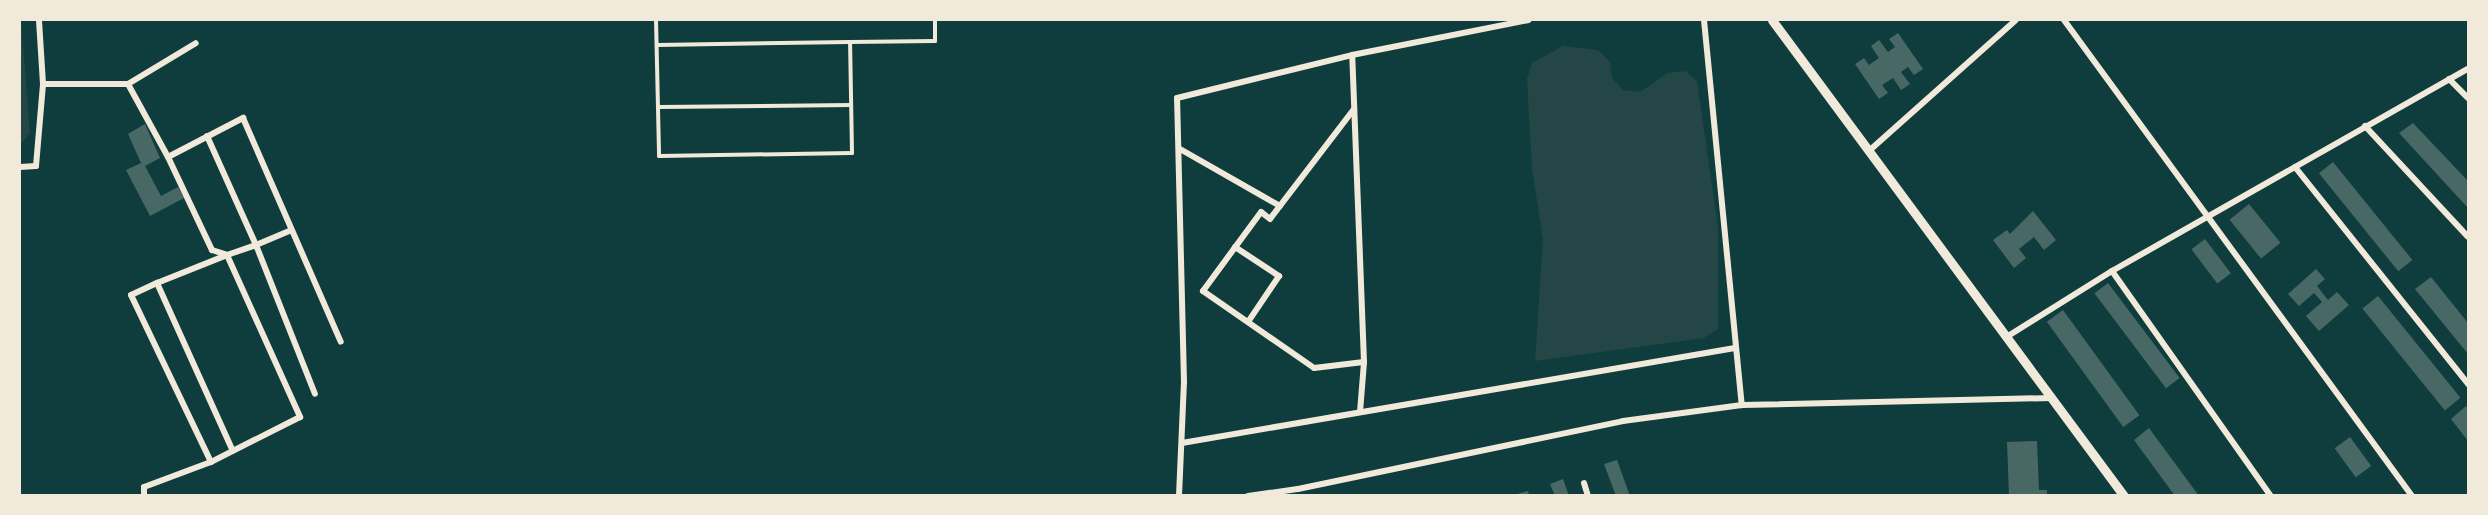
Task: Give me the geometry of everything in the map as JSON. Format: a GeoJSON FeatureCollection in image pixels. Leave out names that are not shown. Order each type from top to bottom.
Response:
{"type":"FeatureCollection","features":[{"type":"Feature","properties":{"kind":"street"},"geometry":{"type":"LineString","coordinates":[[20,167],[36,166],[43,84],[39,20]]}},
{"type":"Feature","properties":{"kind":"street"},"geometry":{"type":"LineString","coordinates":[[1179,495],[1184,382],[1178,98],[1352,56],[1529,20]]}},
{"type":"Feature","properties":{"kind":"street"},"geometry":{"type":"LineString","coordinates":[[1704,20],[1742,405]]}},
{"type":"Feature","properties":{"kind":"street"},"geometry":{"type":"LineString","coordinates":[[1772,20],[2124,495]]}},
{"type":"Feature","properties":{"kind":"street"},"geometry":{"type":"LineString","coordinates":[[1870,150],[2016,20]]}},
{"type":"Feature","properties":{"kind":"street"},"geometry":{"type":"LineString","coordinates":[[2064,20],[2211,217],[2412,495]]}},
{"type":"Feature","properties":{"kind":"street"},"geometry":{"type":"LineString","coordinates":[[43,84],[128,84],[196,43]]}},
{"type":"Feature","properties":{"kind":"street"},"geometry":{"type":"LineString","coordinates":[[1352,56],[1364,362],[1360,412]]}},
{"type":"Feature","properties":{"kind":"street"},"geometry":{"type":"LineString","coordinates":[[2008,336],[2112,271],[2469,69]]}},
{"type":"Feature","properties":{"kind":"street"},"geometry":{"type":"LineString","coordinates":[[2449,79],[2469,99]]}},
{"type":"Feature","properties":{"kind":"street"},"geometry":{"type":"LineString","coordinates":[[128,84],[168,156],[212,250],[227,255],[300,417],[211,462],[144,487],[144,495]]}},
{"type":"Feature","properties":{"kind":"street"},"geometry":{"type":"LineString","coordinates":[[1354,109],[1270,219],[1261,212],[1203,291],[1314,368],[1364,362]]}},
{"type":"Feature","properties":{"kind":"street"},"geometry":{"type":"LineString","coordinates":[[168,156],[243,118],[341,342]]}},
{"type":"Feature","properties":{"kind":"street"},"geometry":{"type":"LineString","coordinates":[[2365,126],[2469,237]]}},
{"type":"Feature","properties":{"kind":"street"},"geometry":{"type":"LineString","coordinates":[[207,136],[256,245],[315,394]]}},
{"type":"Feature","properties":{"kind":"street"},"geometry":{"type":"LineString","coordinates":[[1180,149],[1280,206]]}},
{"type":"Feature","properties":{"kind":"street"},"geometry":{"type":"LineString","coordinates":[[2295,167],[2469,384]]}},
{"type":"Feature","properties":{"kind":"street"},"geometry":{"type":"LineString","coordinates":[[211,462],[131,295],[291,230]]}},
{"type":"Feature","properties":{"kind":"street"},"geometry":{"type":"LineString","coordinates":[[1235,247],[1279,276],[1248,322]]}},
{"type":"Feature","properties":{"kind":"street"},"geometry":{"type":"LineString","coordinates":[[2112,271],[2271,495]]}},
{"type":"Feature","properties":{"kind":"street"},"geometry":{"type":"LineString","coordinates":[[157,283],[233,451]]}},
{"type":"Feature","properties":{"kind":"street"},"geometry":{"type":"LineString","coordinates":[[1182,443],[1735,348]]}},
{"type":"Feature","properties":{"kind":"street"},"geometry":{"type":"LineString","coordinates":[[1248,495],[1298,489],[1623,421],[1742,405],[2052,398]]}},
{"type":"Feature","properties":{"kind":"street"},"geometry":{"type":"LineString","coordinates":[[1584,483],[1588,495]]}},
{"type":"Feature","properties":{"kind":"lane"},"geometry":{"type":"LineString","coordinates":[[656,20],[659,156],[852,153],[850,42]]}},
{"type":"Feature","properties":{"kind":"lane"},"geometry":{"type":"LineString","coordinates":[[657,45],[935,41],[935,20]]}},
{"type":"Feature","properties":{"kind":"lane"},"geometry":{"type":"LineString","coordinates":[[658,107],[851,105]]}},
{"type":"Feature","properties":{"kind":"shaded area"},"geometry":{"type":"Polygon","coordinates":[[[20,20],[30,133],[20,145],[20,20]]]}},
{"type":"Feature","properties":{"kind":"shaded area"},"geometry":{"type":"Polygon","coordinates":[[[1563,46],[1598,50],[1610,62],[1612,78],[1623,90],[1640,92],[1668,73],[1685,71],[1697,81],[1718,227],[1718,329],[1704,338],[1535,361],[1543,239],[1532,169],[1527,79],[1532,63],[1563,46]]]}},
{"type":"Feature","properties":{"kind":"building"},"geometry":{"type":"Polygon","coordinates":[[[1898,33],[1923,69],[1914,75],[1908,67],[1901,72],[1910,84],[1901,90],[1893,78],[1882,85],[1888,93],[1879,99],[1855,64],[1864,58],[1869,65],[1879,58],[1871,46],[1879,40],[1888,52],[1895,47],[1889,39],[1898,33]]]}},
{"type":"Feature","properties":{"kind":"building"},"geometry":{"type":"Polygon","coordinates":[[[2413,123],[2468,181],[2468,208],[2399,133],[2413,123]]]}},
{"type":"Feature","properties":{"kind":"building"},"geometry":{"type":"Polygon","coordinates":[[[145,124],[160,158],[145,166],[161,196],[178,187],[184,198],[150,216],[126,170],[141,163],[128,134],[145,124]]]}},
{"type":"Feature","properties":{"kind":"building"},"geometry":{"type":"Polygon","coordinates":[[[2333,162],[2412,260],[2398,271],[2319,173],[2333,162]]]}},
{"type":"Feature","properties":{"kind":"building"},"geometry":{"type":"Polygon","coordinates":[[[2249,204],[2280,243],[2261,259],[2230,220],[2249,204]]]}},
{"type":"Feature","properties":{"kind":"building"},"geometry":{"type":"Polygon","coordinates":[[[2033,211],[2056,240],[2044,250],[2034,237],[2019,249],[2026,258],[2014,268],[1993,240],[2007,230],[2010,234],[2033,211]]]}},
{"type":"Feature","properties":{"kind":"building"},"geometry":{"type":"Polygon","coordinates":[[[2205,239],[2231,273],[2217,284],[2191,249],[2205,239]]]}},
{"type":"Feature","properties":{"kind":"building"},"geometry":{"type":"Polygon","coordinates":[[[2316,269],[2325,279],[2317,286],[2328,300],[2337,292],[2349,305],[2319,331],[2306,316],[2322,302],[2314,293],[2299,306],[2288,294],[2316,269]]]}},
{"type":"Feature","properties":{"kind":"building"},"geometry":{"type":"Polygon","coordinates":[[[2431,277],[2468,323],[2468,354],[2415,289],[2431,277]]]}},
{"type":"Feature","properties":{"kind":"building"},"geometry":{"type":"Polygon","coordinates":[[[2108,283],[2180,378],[2166,388],[2094,293],[2108,283]]]}},
{"type":"Feature","properties":{"kind":"building"},"geometry":{"type":"Polygon","coordinates":[[[2378,296],[2460,398],[2445,410],[2362,309],[2378,296]]]}},
{"type":"Feature","properties":{"kind":"building"},"geometry":{"type":"Polygon","coordinates":[[[2063,310],[2139,415],[2123,427],[2047,322],[2063,310]]]}},
{"type":"Feature","properties":{"kind":"building"},"geometry":{"type":"Polygon","coordinates":[[[2466,406],[2468,409],[2468,441],[2451,419],[2466,406]]]}},
{"type":"Feature","properties":{"kind":"building"},"geometry":{"type":"Polygon","coordinates":[[[2149,428],[2199,496],[2175,496],[2134,440],[2149,428]]]}},
{"type":"Feature","properties":{"kind":"building"},"geometry":{"type":"Polygon","coordinates":[[[2350,437],[2371,466],[2356,477],[2335,448],[2350,437]]]}},
{"type":"Feature","properties":{"kind":"building"},"geometry":{"type":"Polygon","coordinates":[[[2037,441],[2039,490],[2047,490],[2047,496],[2009,496],[2007,442],[2037,441]]]}},
{"type":"Feature","properties":{"kind":"building"},"geometry":{"type":"Polygon","coordinates":[[[1617,460],[1630,496],[1616,496],[1604,464],[1617,460]]]}},
{"type":"Feature","properties":{"kind":"building"},"geometry":{"type":"Polygon","coordinates":[[[1563,479],[1569,496],[1555,496],[1550,484],[1563,479]]]}},
{"type":"Feature","properties":{"kind":"building"},"geometry":{"type":"Polygon","coordinates":[[[1528,491],[1529,496],[1514,496],[1514,495],[1528,491]]]}}]}
